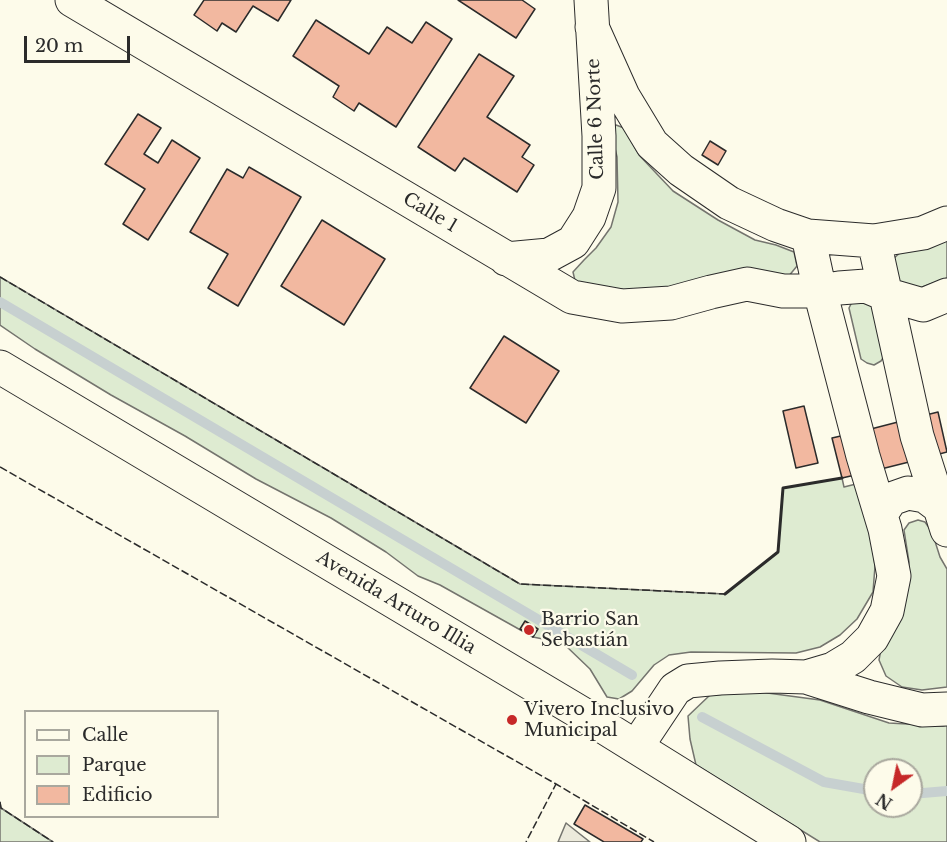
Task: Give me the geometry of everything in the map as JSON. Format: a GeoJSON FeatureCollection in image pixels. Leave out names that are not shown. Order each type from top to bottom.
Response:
{"type":"FeatureCollection","features":[{"type":"Feature","properties":{"kind":"street","name":"Calle 1"},"geometry":{"type":"LineString","coordinates":[[72,0],[572,297],[622,306],[671,303],[711,291],[747,284],[783,291],[820,291],[866,286],[923,305],[947,295]]}},
{"type":"Feature","properties":{"kind":"street","name":"Calle 6 Norte"},"geometry":{"type":"LineString","coordinates":[[506,258],[549,255],[573,242],[590,217],[599,188],[599,136],[592,14]]}},
{"type":"Feature","properties":{"kind":"street","name":"Calle 6 Norte"},"geometry":{"type":"LineString","coordinates":[[592,14],[623,96],[652,144],[681,170],[729,203],[776,225],[808,236],[874,241],[923,233],[947,223]]}},
{"type":"Feature","properties":{"kind":"street"},"geometry":{"type":"LineString","coordinates":[[806,677],[833,669],[853,657],[872,638],[887,611],[894,576],[881,514],[863,456],[808,236]]}},
{"type":"Feature","properties":{"kind":"street"},"geometry":{"type":"LineString","coordinates":[[874,241],[917,436],[944,519]]}},
{"type":"Feature","properties":{"kind":"street","name":"Avenida Arturo Illia"},"geometry":{"type":"LineString","coordinates":[[0,367],[637,746],[789,842]]}},
{"type":"Feature","properties":{"kind":"street"},"geometry":{"type":"LineString","coordinates":[[881,514],[891,500],[908,493],[925,496],[944,519]]}},
{"type":"Feature","properties":{"kind":"street"},"geometry":{"type":"LineString","coordinates":[[872,638],[869,663],[875,683],[895,704]]}},
{"type":"Feature","properties":{"kind":"street"},"geometry":{"type":"LineString","coordinates":[[637,746],[675,689],[688,681],[751,676],[806,677],[922,711],[947,709]]}},
{"type":"Feature","properties":{"kind":"green space"},"geometry":{"type":"Polygon","coordinates":[[[616,125],[624,128],[639,155],[673,191],[718,220],[755,240],[794,252],[797,266],[788,277],[655,293],[576,285],[573,272],[596,248],[611,227],[618,202],[617,157],[611,131],[616,125]]]}},
{"type":"Feature","properties":{"kind":"green space"},"geometry":{"type":"Polygon","coordinates":[[[947,238],[947,278],[914,290],[895,279],[892,260],[904,249],[947,238]]]}},
{"type":"Feature","properties":{"kind":"green space"},"geometry":{"type":"Polygon","coordinates":[[[0,277],[520,584],[725,594],[778,552],[783,488],[842,478],[844,487],[856,484],[872,541],[875,566],[873,592],[857,619],[840,635],[820,647],[796,653],[691,652],[669,655],[654,665],[632,691],[619,699],[607,697],[590,669],[566,646],[533,637],[440,585],[418,576],[386,552],[331,518],[256,479],[111,395],[0,325],[0,277]]]}},
{"type":"Feature","properties":{"kind":"green space"},"geometry":{"type":"Polygon","coordinates":[[[870,299],[885,355],[874,365],[861,359],[849,308],[853,300],[870,299]]]}},
{"type":"Feature","properties":{"kind":"green space"},"geometry":{"type":"Polygon","coordinates":[[[918,520],[925,522],[932,532],[940,557],[947,569],[947,687],[922,690],[902,687],[886,676],[879,660],[882,644],[907,586],[909,562],[904,530],[909,523],[918,520]]]}},
{"type":"Feature","properties":{"kind":"green space"},"geometry":{"type":"Polygon","coordinates":[[[760,692],[820,700],[889,723],[947,725],[947,842],[820,842],[696,765],[688,716],[710,695],[760,692]]]}},
{"type":"Feature","properties":{"kind":"green space"},"geometry":{"type":"Polygon","coordinates":[[[0,802],[1,808],[53,842],[0,842],[0,802]]]}},
{"type":"Feature","properties":{"kind":"shaded area"},"geometry":{"type":"Polygon","coordinates":[[[566,823],[590,842],[558,842],[566,823]]]}},
{"type":"Feature","properties":{"kind":"building"},"geometry":{"type":"Polygon","coordinates":[[[204,0],[291,0],[278,21],[253,6],[236,32],[222,23],[217,31],[194,15],[204,0]]]}},
{"type":"Feature","properties":{"kind":"building"},"geometry":{"type":"Polygon","coordinates":[[[458,0],[522,0],[535,9],[516,38],[458,0]]]}},
{"type":"Feature","properties":{"kind":"building"},"geometry":{"type":"Polygon","coordinates":[[[316,20],[369,54],[387,27],[412,43],[426,22],[452,39],[396,127],[359,103],[354,111],[333,97],[339,86],[293,56],[316,20]]]}},
{"type":"Feature","properties":{"kind":"building"},"geometry":{"type":"Polygon","coordinates":[[[479,54],[514,76],[487,117],[530,145],[522,157],[534,165],[517,192],[464,158],[455,171],[418,147],[479,54]]]}},
{"type":"Feature","properties":{"kind":"building"},"geometry":{"type":"Polygon","coordinates":[[[138,114],[161,128],[144,154],[158,163],[172,140],[200,158],[148,240],[123,224],[145,189],[105,164],[138,114]]]}},
{"type":"Feature","properties":{"kind":"building"},"geometry":{"type":"Polygon","coordinates":[[[710,141],[726,151],[718,165],[702,155],[710,141]]]}},
{"type":"Feature","properties":{"kind":"building"},"geometry":{"type":"Polygon","coordinates":[[[249,167],[301,197],[238,306],[208,288],[228,254],[190,232],[227,169],[243,178],[249,167]]]}},
{"type":"Feature","properties":{"kind":"building"},"geometry":{"type":"Polygon","coordinates":[[[322,220],[385,259],[344,325],[281,286],[322,220]]]}},
{"type":"Feature","properties":{"kind":"building"},"geometry":{"type":"Polygon","coordinates":[[[504,336],[559,371],[526,423],[470,388],[504,336]]]}},
{"type":"Feature","properties":{"kind":"building"},"geometry":{"type":"Polygon","coordinates":[[[804,406],[818,463],[796,468],[783,411],[804,406]]]}},
{"type":"Feature","properties":{"kind":"building"},"geometry":{"type":"Polygon","coordinates":[[[938,412],[947,452],[909,462],[898,422],[938,412]]]}},
{"type":"Feature","properties":{"kind":"building"},"geometry":{"type":"Polygon","coordinates":[[[898,422],[909,462],[877,470],[867,430],[898,422]]]}},
{"type":"Feature","properties":{"kind":"building"},"geometry":{"type":"Polygon","coordinates":[[[867,430],[877,470],[842,478],[832,438],[867,430]]]}},
{"type":"Feature","properties":{"kind":"building"},"geometry":{"type":"Polygon","coordinates":[[[525,621],[538,629],[533,637],[520,629],[525,621]]]}},
{"type":"Feature","properties":{"kind":"building"},"geometry":{"type":"Polygon","coordinates":[[[585,805],[643,839],[641,842],[604,842],[574,824],[585,805]]]}},
{"type":"Feature","properties":{"kind":"waterway"},"geometry":{"type":"LineString","coordinates":[[0,302],[632,675]]}},
{"type":"Feature","properties":{"kind":"waterway"},"geometry":{"type":"LineString","coordinates":[[702,717],[824,782],[863,789]]}},
{"type":"Feature","properties":{"kind":"waterway"},"geometry":{"type":"LineString","coordinates":[[923,793],[947,791]]}},
{"type":"Feature","properties":{"kind":"fence"},"geometry":{"type":"LineString","coordinates":[[0,277],[520,584],[725,594]]}},
{"type":"Feature","properties":{"kind":"fence"},"geometry":{"type":"LineString","coordinates":[[0,467],[556,784],[526,842]]}},
{"type":"Feature","properties":{"kind":"fence"},"geometry":{"type":"LineString","coordinates":[[555,786],[556,784],[654,842]]}},
{"type":"Feature","properties":{"kind":"fence"},"geometry":{"type":"LineString","coordinates":[[0,802],[1,808],[53,842]]}},
{"type":"Feature","properties":{"kind":"wall"},"geometry":{"type":"LineString","coordinates":[[725,594],[778,552],[783,488],[842,478]]}},
{"type":"Feature","properties":{"kind":"place","name":"Barrio San Sebastián"},"geometry":{"type":"Point","coordinates":[529,630]}},
{"type":"Feature","properties":{"kind":"place","name":"Vivero Inclusivo Municipal"},"geometry":{"type":"Point","coordinates":[512,720]}}]}
